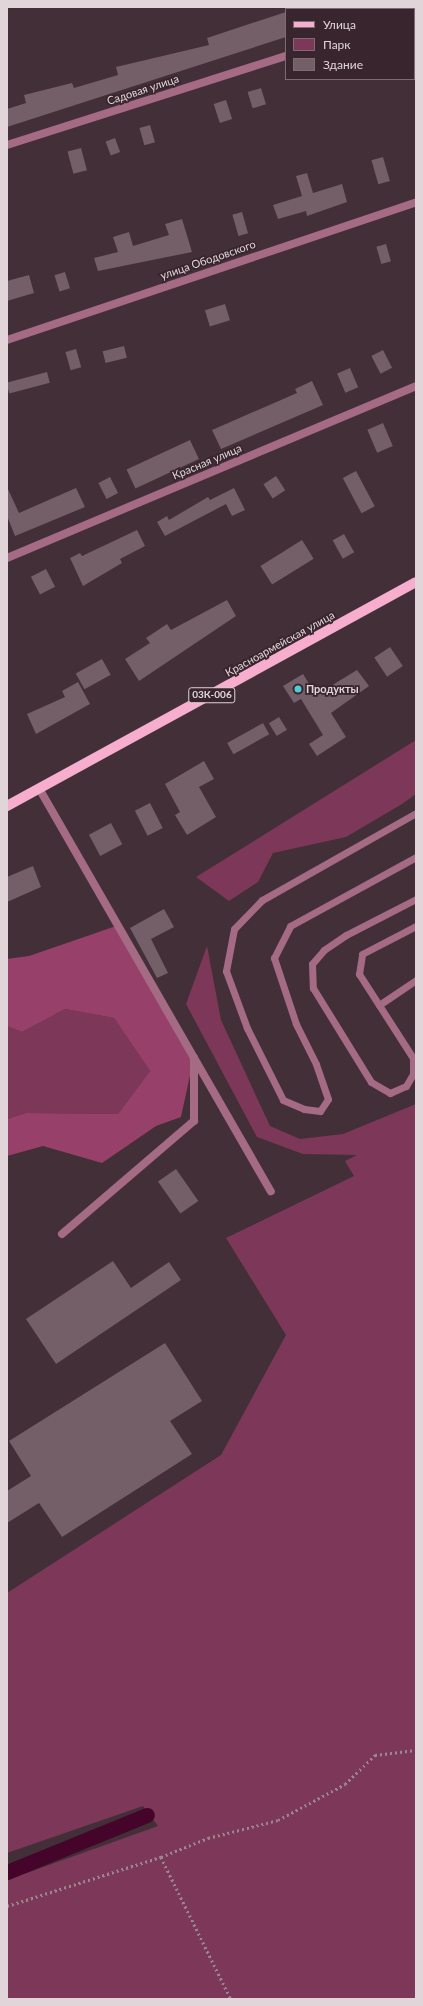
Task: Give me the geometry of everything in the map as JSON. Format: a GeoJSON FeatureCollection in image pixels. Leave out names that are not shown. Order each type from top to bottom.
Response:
{"type":"FeatureCollection","features":[{"type":"Feature","properties":{"kind":"main road","name":"Красноармейская улица"},"geometry":{"type":"LineString","coordinates":[[7,806],[40,790],[416,582]]}},
{"type":"Feature","properties":{"kind":"street","name":"Садовая улица"},"geometry":{"type":"LineString","coordinates":[[7,145],[285,56]]}},
{"type":"Feature","properties":{"kind":"street","name":"улица Ободовского"},"geometry":{"type":"LineString","coordinates":[[7,340],[416,202]]}},
{"type":"Feature","properties":{"kind":"street","name":"Красная улица"},"geometry":{"type":"LineString","coordinates":[[7,558],[416,386]]}},
{"type":"Feature","properties":{"kind":"street"},"geometry":{"type":"LineString","coordinates":[[40,790],[271,1191]]}},
{"type":"Feature","properties":{"kind":"street"},"geometry":{"type":"LineString","coordinates":[[62,1234],[194,1121],[194,1057]]}},
{"type":"Feature","properties":{"kind":"lane"},"geometry":{"type":"LineString","coordinates":[[416,813],[262,900],[234,929],[226,971],[247,1028],[283,1100],[304,1109],[320,1110],[328,1099],[316,1064],[296,1024],[274,958],[290,926],[416,857]]}},
{"type":"Feature","properties":{"kind":"lane"},"geometry":{"type":"LineString","coordinates":[[416,899],[346,935],[324,950],[312,964],[313,988],[371,1082],[390,1092],[406,1086],[413,1074],[413,1058],[359,974],[362,954],[416,926]]}},
{"type":"Feature","properties":{"kind":"lane"},"geometry":{"type":"LineString","coordinates":[[379,1005],[416,980]]}},
{"type":"Feature","properties":{"kind":"path"},"geometry":{"type":"LineString","coordinates":[[7,1906],[161,1857],[208,1838],[278,1820],[345,1784],[376,1755],[416,1750]]}},
{"type":"Feature","properties":{"kind":"path"},"geometry":{"type":"LineString","coordinates":[[161,1857],[231,1999]]}},
{"type":"Feature","properties":{"kind":"green space"},"geometry":{"type":"Polygon","coordinates":[[[416,740],[416,794],[402,804],[346,837],[273,853],[258,882],[229,901],[196,877],[416,740]]]}},
{"type":"Feature","properties":{"kind":"green space"},"geometry":{"type":"Polygon","coordinates":[[[207,946],[221,1020],[270,1126],[300,1139],[343,1134],[416,1104],[416,1999],[7,1999],[7,1880],[158,1826],[143,1806],[7,1853],[7,1593],[221,1455],[286,1335],[226,1238],[354,1176],[345,1161],[357,1155],[303,1154],[257,1137],[186,1004],[207,946]]]}},
{"type":"Feature","properties":{"kind":"green space"},"geometry":{"type":"Polygon","coordinates":[[[65,1009],[114,1018],[150,1071],[118,1114],[26,1113],[7,1119],[7,1026],[22,1032],[65,1009]]]}},
{"type":"Feature","properties":{"kind":"shaded area"},"geometry":{"type":"Polygon","coordinates":[[[119,925],[194,1057],[181,1117],[156,1126],[102,1163],[43,1146],[7,1156],[7,1119],[26,1113],[118,1114],[150,1071],[114,1018],[65,1009],[22,1032],[7,1026],[7,959],[29,956],[119,925]]]}},
{"type":"Feature","properties":{"kind":"building"},"geometry":{"type":"Polygon","coordinates":[[[285,12],[285,37],[7,127],[7,109],[26,103],[24,95],[72,83],[74,88],[118,75],[116,67],[209,45],[207,38],[285,12]]]}},
{"type":"Feature","properties":{"kind":"building"},"geometry":{"type":"Polygon","coordinates":[[[261,88],[266,104],[253,108],[248,92],[261,88]]]}},
{"type":"Feature","properties":{"kind":"building"},"geometry":{"type":"Polygon","coordinates":[[[226,100],[232,119],[220,123],[214,104],[226,100]]]}},
{"type":"Feature","properties":{"kind":"building"},"geometry":{"type":"Polygon","coordinates":[[[150,125],[155,142],[144,145],[139,128],[150,125]]]}},
{"type":"Feature","properties":{"kind":"building"},"geometry":{"type":"Polygon","coordinates":[[[115,138],[120,152],[111,156],[106,141],[115,138]]]}},
{"type":"Feature","properties":{"kind":"building"},"geometry":{"type":"Polygon","coordinates":[[[81,148],[87,170],[73,174],[67,152],[81,148]]]}},
{"type":"Feature","properties":{"kind":"building"},"geometry":{"type":"Polygon","coordinates":[[[383,157],[390,181],[378,184],[371,160],[383,157]]]}},
{"type":"Feature","properties":{"kind":"building"},"geometry":{"type":"Polygon","coordinates":[[[307,173],[313,193],[342,184],[347,202],[307,216],[306,211],[278,219],[273,205],[302,196],[296,176],[307,173]]]}},
{"type":"Feature","properties":{"kind":"building"},"geometry":{"type":"Polygon","coordinates":[[[242,212],[248,233],[238,236],[232,215],[242,212]]]}},
{"type":"Feature","properties":{"kind":"building"},"geometry":{"type":"Polygon","coordinates":[[[182,219],[192,252],[98,271],[94,258],[118,252],[113,237],[129,232],[133,246],[169,235],[165,224],[182,219]]]}},
{"type":"Feature","properties":{"kind":"building"},"geometry":{"type":"Polygon","coordinates":[[[386,244],[391,261],[381,264],[376,247],[386,244]]]}},
{"type":"Feature","properties":{"kind":"building"},"geometry":{"type":"Polygon","coordinates":[[[65,272],[70,288],[59,291],[54,275],[65,272]]]}},
{"type":"Feature","properties":{"kind":"building"},"geometry":{"type":"Polygon","coordinates":[[[29,275],[34,293],[7,301],[7,281],[29,275]]]}},
{"type":"Feature","properties":{"kind":"building"},"geometry":{"type":"Polygon","coordinates":[[[225,304],[230,320],[210,326],[205,310],[225,304]]]}},
{"type":"Feature","properties":{"kind":"building"},"geometry":{"type":"Polygon","coordinates":[[[124,346],[127,358],[106,363],[103,351],[124,346]]]}},
{"type":"Feature","properties":{"kind":"building"},"geometry":{"type":"Polygon","coordinates":[[[76,349],[81,367],[71,370],[65,352],[76,349]]]}},
{"type":"Feature","properties":{"kind":"building"},"geometry":{"type":"Polygon","coordinates":[[[383,350],[392,368],[380,374],[371,356],[383,350]]]}},
{"type":"Feature","properties":{"kind":"building"},"geometry":{"type":"Polygon","coordinates":[[[350,368],[358,387],[345,393],[337,373],[350,368]]]}},
{"type":"Feature","properties":{"kind":"building"},"geometry":{"type":"Polygon","coordinates":[[[47,372],[50,383],[9,393],[7,383],[47,372]]]}},
{"type":"Feature","properties":{"kind":"building"},"geometry":{"type":"Polygon","coordinates":[[[312,381],[323,405],[221,449],[212,430],[297,393],[295,389],[312,381]]]}},
{"type":"Feature","properties":{"kind":"building"},"geometry":{"type":"Polygon","coordinates":[[[383,423],[393,446],[377,453],[367,430],[383,423]]]}},
{"type":"Feature","properties":{"kind":"building"},"geometry":{"type":"Polygon","coordinates":[[[190,440],[199,459],[135,489],[127,470],[190,440]]]}},
{"type":"Feature","properties":{"kind":"building"},"geometry":{"type":"Polygon","coordinates":[[[356,471],[375,506],[362,513],[343,478],[356,471]]]}},
{"type":"Feature","properties":{"kind":"building"},"geometry":{"type":"Polygon","coordinates":[[[276,476],[285,490],[273,498],[263,484],[276,476]]]}},
{"type":"Feature","properties":{"kind":"building"},"geometry":{"type":"Polygon","coordinates":[[[110,477],[118,493],[107,499],[98,483],[110,477]]]}},
{"type":"Feature","properties":{"kind":"building"},"geometry":{"type":"Polygon","coordinates":[[[7,487],[19,513],[76,488],[85,507],[15,536],[7,516],[7,487]]]}},
{"type":"Feature","properties":{"kind":"building"},"geometry":{"type":"Polygon","coordinates":[[[234,488],[245,510],[232,516],[226,504],[165,536],[157,522],[167,516],[169,520],[208,497],[210,500],[234,488]]]}},
{"type":"Feature","properties":{"kind":"building"},"geometry":{"type":"Polygon","coordinates":[[[137,530],[145,546],[120,559],[122,563],[83,586],[70,558],[80,553],[82,556],[137,530]]]}},
{"type":"Feature","properties":{"kind":"building"},"geometry":{"type":"Polygon","coordinates":[[[344,534],[354,552],[343,559],[333,540],[344,534]]]}},
{"type":"Feature","properties":{"kind":"building"},"geometry":{"type":"Polygon","coordinates":[[[302,540],[314,559],[272,585],[260,566],[302,540]]]}},
{"type":"Feature","properties":{"kind":"building"},"geometry":{"type":"Polygon","coordinates":[[[46,569],[55,587],[40,595],[31,577],[46,569]]]}},
{"type":"Feature","properties":{"kind":"building"},"geometry":{"type":"Polygon","coordinates":[[[227,600],[236,616],[139,681],[125,659],[150,643],[146,638],[167,624],[171,630],[227,600]]]}},
{"type":"Feature","properties":{"kind":"building"},"geometry":{"type":"Polygon","coordinates":[[[390,647],[403,666],[387,677],[374,658],[390,647]]]}},
{"type":"Feature","properties":{"kind":"building"},"geometry":{"type":"Polygon","coordinates":[[[102,659],[111,675],[84,689],[76,674],[102,659]]]}},
{"type":"Feature","properties":{"kind":"building"},"geometry":{"type":"Polygon","coordinates":[[[357,670],[369,686],[331,713],[346,737],[317,756],[309,744],[323,735],[301,699],[294,703],[283,686],[303,674],[316,695],[357,670]]]}},
{"type":"Feature","properties":{"kind":"building"},"geometry":{"type":"Polygon","coordinates":[[[78,682],[90,704],[36,734],[27,714],[65,697],[62,691],[78,682]]]}},
{"type":"Feature","properties":{"kind":"building"},"geometry":{"type":"Polygon","coordinates":[[[279,717],[287,730],[277,736],[269,723],[279,717]]]}},
{"type":"Feature","properties":{"kind":"building"},"geometry":{"type":"Polygon","coordinates":[[[263,723],[269,734],[233,754],[227,743],[263,723]]]}},
{"type":"Feature","properties":{"kind":"building"},"geometry":{"type":"Polygon","coordinates":[[[204,761],[214,779],[199,787],[216,817],[187,835],[175,815],[180,812],[165,784],[204,761]]]}},
{"type":"Feature","properties":{"kind":"building"},"geometry":{"type":"Polygon","coordinates":[[[150,803],[163,828],[148,836],[135,811],[150,803]]]}},
{"type":"Feature","properties":{"kind":"building"},"geometry":{"type":"Polygon","coordinates":[[[111,823],[122,844],[100,856],[89,835],[111,823]]]}},
{"type":"Feature","properties":{"kind":"building"},"geometry":{"type":"Polygon","coordinates":[[[33,866],[41,887],[7,902],[7,877],[33,866]]]}},
{"type":"Feature","properties":{"kind":"building"},"geometry":{"type":"Polygon","coordinates":[[[164,909],[174,927],[151,939],[168,973],[157,978],[130,928],[164,909]]]}},
{"type":"Feature","properties":{"kind":"building"},"geometry":{"type":"Polygon","coordinates":[[[176,1169],[198,1201],[180,1214],[158,1182],[176,1169]]]}},
{"type":"Feature","properties":{"kind":"building"},"geometry":{"type":"Polygon","coordinates":[[[113,1261],[131,1288],[169,1262],[181,1280],[56,1364],[26,1319],[113,1261]]]}},
{"type":"Feature","properties":{"kind":"building"},"geometry":{"type":"Polygon","coordinates":[[[165,1343],[202,1401],[170,1421],[192,1454],[62,1537],[39,1503],[7,1523],[7,1491],[31,1476],[9,1441],[165,1343]]]}},
{"type":"Feature","properties":{"kind":"waterway"},"geometry":{"type":"LineString","coordinates":[[7,1872],[147,1815]]}},
{"type":"Feature","properties":{"kind":"place","name":"Продукты"},"geometry":{"type":"Point","coordinates":[298,689]}}]}
